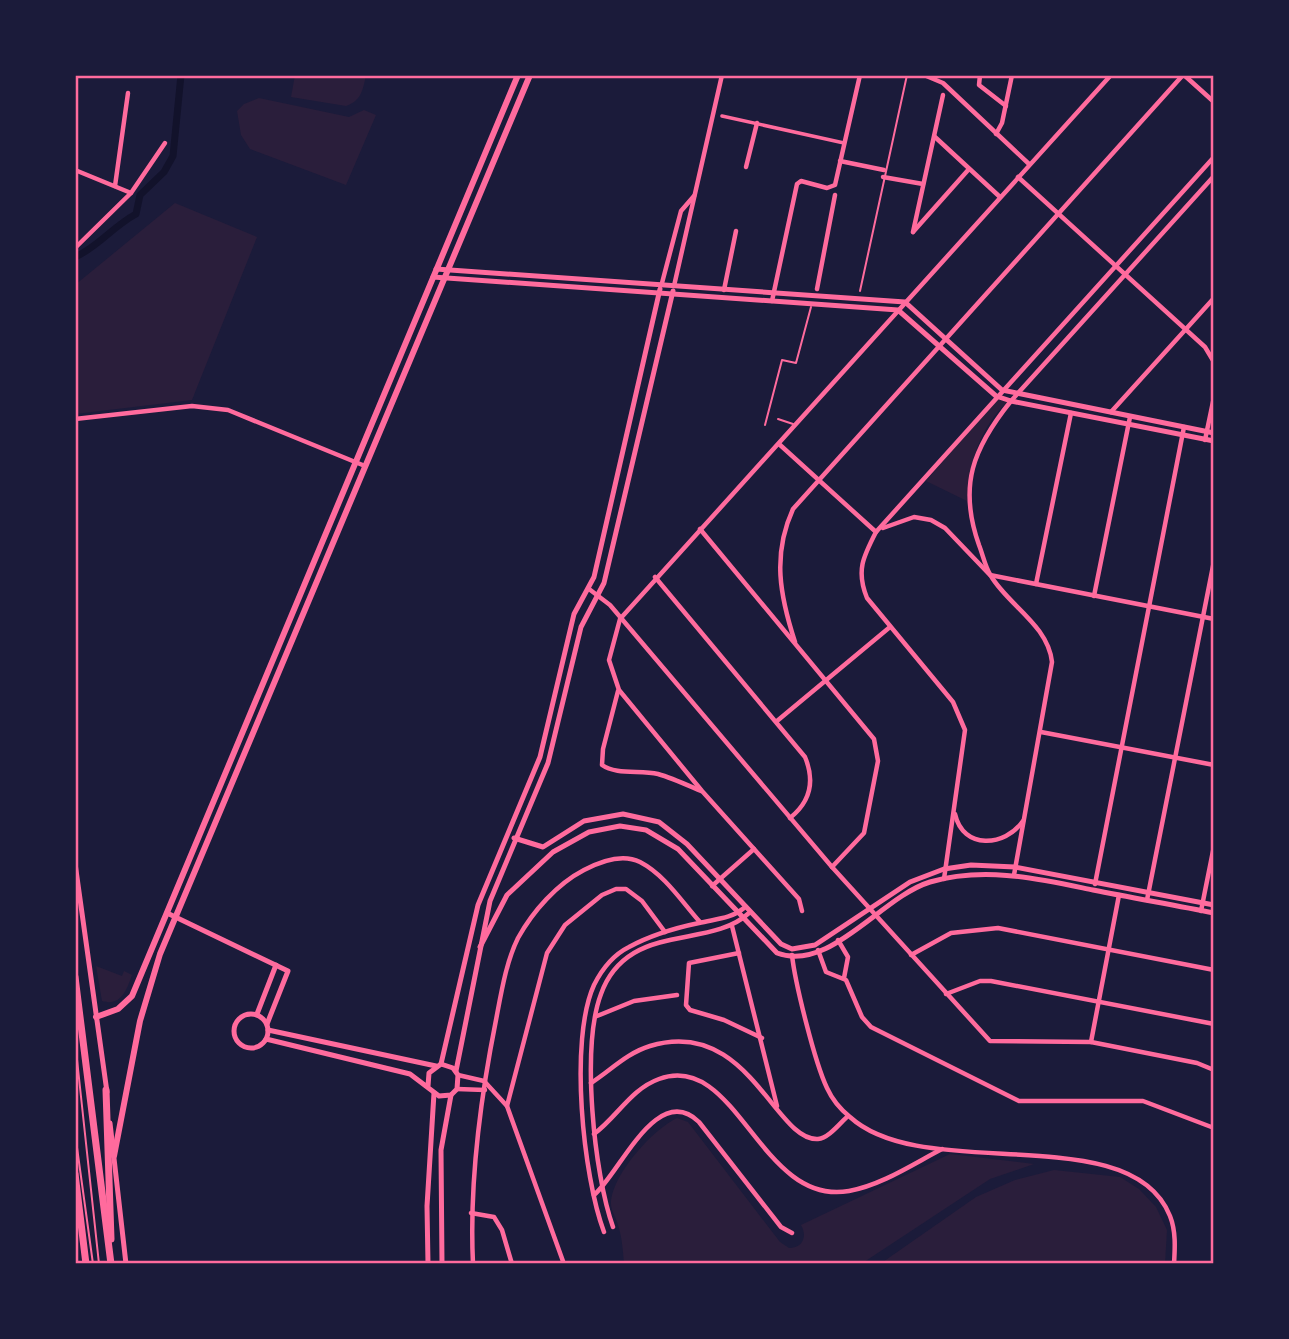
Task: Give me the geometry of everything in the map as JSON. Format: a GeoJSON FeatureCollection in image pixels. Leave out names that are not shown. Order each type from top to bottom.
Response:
{"type":"FeatureCollection","features":[{"type":"Feature","properties":{"kind":"highway"},"geometry":{"type":"LineString","coordinates":[[75,977],[112,1264]]}},
{"type":"Feature","properties":{"kind":"highway"},"geometry":{"type":"LineString","coordinates":[[106,1090],[112,1264]]}},
{"type":"Feature","properties":{"kind":"highway"},"geometry":{"type":"LineString","coordinates":[[75,1174],[86,1264]]}},
{"type":"Feature","properties":{"kind":"main road"},"geometry":{"type":"LineString","coordinates":[[96,1017],[118,1009],[132,996],[518,75]]}},
{"type":"Feature","properties":{"kind":"main road"},"geometry":{"type":"LineString","coordinates":[[114,1156],[139,1021],[160,954],[530,75]]}},
{"type":"Feature","properties":{"kind":"street"},"geometry":{"type":"LineString","coordinates":[[442,1264],[441,1150],[451,1095],[457,1089],[457,1073],[490,901],[548,763],[581,626],[604,583],[722,75]]}},
{"type":"Feature","properties":{"kind":"street"},"geometry":{"type":"LineString","coordinates":[[772,301],[798,183],[801,181],[833,187],[860,75]]}},
{"type":"Feature","properties":{"kind":"street"},"geometry":{"type":"LineString","coordinates":[[924,75],[939,78],[1029,164]]}},
{"type":"Feature","properties":{"kind":"street"},"geometry":{"type":"LineString","coordinates":[[980,75],[979,85],[1006,106]]}},
{"type":"Feature","properties":{"kind":"street"},"geometry":{"type":"LineString","coordinates":[[996,134],[1006,106],[1012,75]]}},
{"type":"Feature","properties":{"kind":"street"},"geometry":{"type":"LineString","coordinates":[[802,911],[799,899],[702,791],[619,690],[609,660],[620,619],[1111,75]]}},
{"type":"Feature","properties":{"kind":"street"},"geometry":{"type":"LineString","coordinates":[[795,642],[780,590],[780,542],[793,509],[1183,75],[1214,102]]}},
{"type":"Feature","properties":{"kind":"street"},"geometry":{"type":"LineString","coordinates":[[115,186],[128,93]]}},
{"type":"Feature","properties":{"kind":"street"},"geometry":{"type":"LineString","coordinates":[[943,95],[913,232],[970,169]]}},
{"type":"Feature","properties":{"kind":"street"},"geometry":{"type":"LineString","coordinates":[[722,116],[844,143]]}},
{"type":"Feature","properties":{"kind":"street"},"geometry":{"type":"LineString","coordinates":[[746,167],[757,123]]}},
{"type":"Feature","properties":{"kind":"street"},"geometry":{"type":"LineString","coordinates":[[934,136],[1000,197]]}},
{"type":"Feature","properties":{"kind":"street"},"geometry":{"type":"LineString","coordinates":[[75,248],[131,193],[165,142]]}},
{"type":"Feature","properties":{"kind":"street"},"geometry":{"type":"LineString","coordinates":[[944,879],[965,746],[961,715],[866,598],[860,580],[862,560],[876,532],[1214,157]]}},
{"type":"Feature","properties":{"kind":"street"},"geometry":{"type":"LineString","coordinates":[[840,161],[884,170]]}},
{"type":"Feature","properties":{"kind":"street"},"geometry":{"type":"LineString","coordinates":[[75,170],[131,193]]}},
{"type":"Feature","properties":{"kind":"street"},"geometry":{"type":"LineString","coordinates":[[990,575],[972,520],[970,479],[984,438],[1011,401],[1214,176]]}},
{"type":"Feature","properties":{"kind":"street"},"geometry":{"type":"LineString","coordinates":[[883,177],[923,184]]}},
{"type":"Feature","properties":{"kind":"street"},"geometry":{"type":"LineString","coordinates":[[1018,177],[1205,347],[1214,362]]}},
{"type":"Feature","properties":{"kind":"street"},"geometry":{"type":"LineString","coordinates":[[428,1086],[428,1077],[438,1065],[478,905],[540,757],[574,614],[589,589],[681,211],[694,195]]}},
{"type":"Feature","properties":{"kind":"street"},"geometry":{"type":"LineString","coordinates":[[817,289],[835,195]]}},
{"type":"Feature","properties":{"kind":"street"},"geometry":{"type":"LineString","coordinates":[[723,290],[736,230]]}},
{"type":"Feature","properties":{"kind":"street"},"geometry":{"type":"LineString","coordinates":[[436,269],[905,302],[1002,390],[1210,433]]}},
{"type":"Feature","properties":{"kind":"street"},"geometry":{"type":"LineString","coordinates":[[433,277],[660,291],[898,310],[996,396],[1214,441]]}},
{"type":"Feature","properties":{"kind":"street"},"geometry":{"type":"LineString","coordinates":[[1110,413],[1214,298]]}},
{"type":"Feature","properties":{"kind":"street"},"geometry":{"type":"LineString","coordinates":[[1205,440],[1210,433],[1214,397]]}},
{"type":"Feature","properties":{"kind":"street"},"geometry":{"type":"LineString","coordinates":[[75,419],[192,406],[228,410],[365,466]]}},
{"type":"Feature","properties":{"kind":"street"},"geometry":{"type":"LineString","coordinates":[[1035,584],[1071,413]]}},
{"type":"Feature","properties":{"kind":"street"},"geometry":{"type":"LineString","coordinates":[[1094,596],[1130,417]]}},
{"type":"Feature","properties":{"kind":"street"},"geometry":{"type":"LineString","coordinates":[[1094,890],[1184,428]]}},
{"type":"Feature","properties":{"kind":"street"},"geometry":{"type":"LineString","coordinates":[[779,444],[876,532]]}},
{"type":"Feature","properties":{"kind":"street"},"geometry":{"type":"LineString","coordinates":[[876,532],[908,519],[931,520],[945,528],[990,575],[1042,636],[1050,651],[1052,662],[1041,732],[1014,875]]}},
{"type":"Feature","properties":{"kind":"street"},"geometry":{"type":"LineString","coordinates":[[700,530],[828,680],[874,739],[878,761],[864,833],[832,867]]}},
{"type":"Feature","properties":{"kind":"street"},"geometry":{"type":"LineString","coordinates":[[1147,900],[1214,561]]}},
{"type":"Feature","properties":{"kind":"street"},"geometry":{"type":"LineString","coordinates":[[990,575],[1214,619]]}},
{"type":"Feature","properties":{"kind":"street"},"geometry":{"type":"LineString","coordinates":[[656,578],[805,757],[810,776],[807,799],[790,818]]}},
{"type":"Feature","properties":{"kind":"street"},"geometry":{"type":"LineString","coordinates":[[589,589],[610,606],[832,867],[990,1041],[1091,1042],[1197,1063],[1214,1070]]}},
{"type":"Feature","properties":{"kind":"street"},"geometry":{"type":"LineString","coordinates":[[777,721],[890,627]]}},
{"type":"Feature","properties":{"kind":"street"},"geometry":{"type":"LineString","coordinates":[[619,690],[603,749],[602,765],[610,771],[634,770],[660,775],[702,791]]}},
{"type":"Feature","properties":{"kind":"street"},"geometry":{"type":"LineString","coordinates":[[1041,732],[1214,765]]}},
{"type":"Feature","properties":{"kind":"street"},"geometry":{"type":"LineString","coordinates":[[954,810],[957,822],[968,835],[986,842],[1007,836],[1024,818]]}},
{"type":"Feature","properties":{"kind":"street"},"geometry":{"type":"LineString","coordinates":[[508,836],[543,847],[584,821],[623,814],[659,822],[687,844],[744,908],[781,944],[792,949],[815,945],[910,882],[944,869],[971,865],[1015,867],[1214,905]]}},
{"type":"Feature","properties":{"kind":"street"},"geometry":{"type":"LineString","coordinates":[[480,947],[507,895],[553,852],[589,832],[620,826],[646,830],[678,849],[777,953],[792,958],[819,953],[914,889],[971,874],[1014,875],[1214,913]]}},
{"type":"Feature","properties":{"kind":"street"},"geometry":{"type":"LineString","coordinates":[[1201,911],[1214,846]]}},
{"type":"Feature","properties":{"kind":"street"},"geometry":{"type":"LineString","coordinates":[[712,886],[754,849]]}},
{"type":"Feature","properties":{"kind":"street"},"geometry":{"type":"LineString","coordinates":[[473,1264],[471,1213],[484,1081],[500,1003],[517,941],[537,911],[576,874],[612,859],[640,862],[667,884],[700,922]]}},
{"type":"Feature","properties":{"kind":"street"},"geometry":{"type":"LineString","coordinates":[[75,863],[106,1090],[126,1264]]}},
{"type":"Feature","properties":{"kind":"street"},"geometry":{"type":"LineString","coordinates":[[507,1106],[547,953],[565,925],[596,899],[616,889],[626,889],[642,901],[665,932]]}},
{"type":"Feature","properties":{"kind":"street"},"geometry":{"type":"LineString","coordinates":[[1091,1042],[1119,895]]}},
{"type":"Feature","properties":{"kind":"street"},"geometry":{"type":"LineString","coordinates":[[604,1232],[594,1196],[585,1144],[582,1090],[589,999],[605,968],[616,955],[645,939],[737,914],[744,908]]}},
{"type":"Feature","properties":{"kind":"street"},"geometry":{"type":"LineString","coordinates":[[167,913],[288,971],[267,1027],[266,1040],[258,1047],[248,1048],[235,1038],[236,1021],[246,1014],[257,1014]]}},
{"type":"Feature","properties":{"kind":"street"},"geometry":{"type":"LineString","coordinates":[[613,1227],[594,1134],[591,1083],[600,997],[610,975],[622,962],[648,946],[732,926],[749,913]]}},
{"type":"Feature","properties":{"kind":"street"},"geometry":{"type":"LineString","coordinates":[[732,926],[777,1107]]}},
{"type":"Feature","properties":{"kind":"street"},"geometry":{"type":"LineString","coordinates":[[911,955],[939,937],[974,928],[998,928],[1214,970]]}},
{"type":"Feature","properties":{"kind":"street"},"geometry":{"type":"LineString","coordinates":[[645,939],[648,946]]}},
{"type":"Feature","properties":{"kind":"street"},"geometry":{"type":"LineString","coordinates":[[838,940],[848,961],[844,978],[862,1017],[872,1027],[1019,1101],[1143,1101],[1214,1128]]}},
{"type":"Feature","properties":{"kind":"street"},"geometry":{"type":"LineString","coordinates":[[815,945],[826,972],[844,978]]}},
{"type":"Feature","properties":{"kind":"street"},"geometry":{"type":"LineString","coordinates":[[792,949],[822,1077],[836,1103],[848,1116],[882,1137],[943,1149],[1070,1159],[1128,1172],[1147,1184],[1161,1199],[1171,1218],[1174,1264]]}},
{"type":"Feature","properties":{"kind":"street"},"geometry":{"type":"LineString","coordinates":[[739,953],[689,963],[686,1005],[690,1010],[724,1020],[762,1038]]}},
{"type":"Feature","properties":{"kind":"street"},"geometry":{"type":"LineString","coordinates":[[257,1014],[276,965]]}},
{"type":"Feature","properties":{"kind":"street"},"geometry":{"type":"LineString","coordinates":[[946,994],[980,981],[991,981],[1214,1024]]}},
{"type":"Feature","properties":{"kind":"street"},"geometry":{"type":"LineString","coordinates":[[596,1016],[634,1002],[677,995]]}},
{"type":"Feature","properties":{"kind":"street"},"geometry":{"type":"LineString","coordinates":[[257,1014],[267,1027],[438,1065],[484,1081],[507,1106],[564,1264]]}},
{"type":"Feature","properties":{"kind":"street"},"geometry":{"type":"LineString","coordinates":[[266,1040],[410,1074],[434,1093],[451,1095]]}},
{"type":"Feature","properties":{"kind":"street"},"geometry":{"type":"LineString","coordinates":[[591,1083],[640,1049],[664,1042],[684,1041],[727,1056],[801,1134],[817,1139],[826,1136],[848,1116]]}},
{"type":"Feature","properties":{"kind":"street"},"geometry":{"type":"LineString","coordinates":[[594,1134],[645,1085],[673,1075],[686,1075],[715,1089],[777,1165],[813,1187],[848,1191],[874,1184],[943,1149]]}},
{"type":"Feature","properties":{"kind":"street"},"geometry":{"type":"LineString","coordinates":[[457,1089],[493,1091]]}},
{"type":"Feature","properties":{"kind":"street"},"geometry":{"type":"LineString","coordinates":[[428,1264],[427,1206],[434,1093]]}},
{"type":"Feature","properties":{"kind":"street"},"geometry":{"type":"LineString","coordinates":[[594,1196],[651,1124],[665,1114],[682,1111],[699,1122],[781,1227],[792,1233]]}},
{"type":"Feature","properties":{"kind":"street"},"geometry":{"type":"LineString","coordinates":[[471,1213],[494,1217],[502,1230],[512,1264]]}},
{"type":"Feature","properties":{"kind":"lane"},"geometry":{"type":"LineString","coordinates":[[860,291],[884,170],[907,75]]}},
{"type":"Feature","properties":{"kind":"lane"},"geometry":{"type":"LineString","coordinates":[[765,425],[782,360],[796,363],[811,304]]}},
{"type":"Feature","properties":{"kind":"lane"},"geometry":{"type":"LineString","coordinates":[[778,419],[794,425]]}},
{"type":"Feature","properties":{"kind":"lane"},"geometry":{"type":"LineString","coordinates":[[75,1041],[99,1264]]}},
{"type":"Feature","properties":{"kind":"lane"},"geometry":{"type":"LineString","coordinates":[[75,1133],[93,1264]]}},
{"type":"Feature","properties":{"kind":"shaded area"},"geometry":{"type":"Polygon","coordinates":[[[295,75],[366,75],[358,98],[346,106],[291,97],[295,75]]]}},
{"type":"Feature","properties":{"kind":"shaded area"},"geometry":{"type":"Polygon","coordinates":[[[259,98],[349,117],[364,110],[376,115],[346,185],[250,149],[241,135],[237,111],[244,104],[259,98]]]}},
{"type":"Feature","properties":{"kind":"shaded area"},"geometry":{"type":"Polygon","coordinates":[[[175,203],[257,237],[192,400],[75,414],[75,285],[175,203]]]}},
{"type":"Feature","properties":{"kind":"shaded area"},"geometry":{"type":"Polygon","coordinates":[[[997,398],[1007,402],[989,424],[977,448],[967,501],[926,481],[997,398]]]}},
{"type":"Feature","properties":{"kind":"shaded area"},"geometry":{"type":"Polygon","coordinates":[[[96,966],[122,976],[124,971],[132,975],[119,999],[102,1001],[96,966]]]}},
{"type":"Feature","properties":{"kind":"shaded area"},"geometry":{"type":"Polygon","coordinates":[[[677,1118],[688,1122],[780,1242],[789,1248],[794,1248],[803,1241],[801,1225],[950,1154],[1034,1164],[990,1179],[861,1264],[624,1264],[620,1234],[611,1207],[613,1193],[625,1168],[645,1143],[677,1118]]]}},
{"type":"Feature","properties":{"kind":"shaded area"},"geometry":{"type":"Polygon","coordinates":[[[1054,1170],[1120,1177],[1139,1189],[1156,1207],[1167,1230],[1165,1264],[880,1264],[976,1197],[1015,1180],[1054,1170]]]}},
{"type":"Feature","properties":{"kind":"waterway"},"geometry":{"type":"LineString","coordinates":[[75,257],[136,214],[140,195],[164,172],[173,156],[181,75]]}}]}
